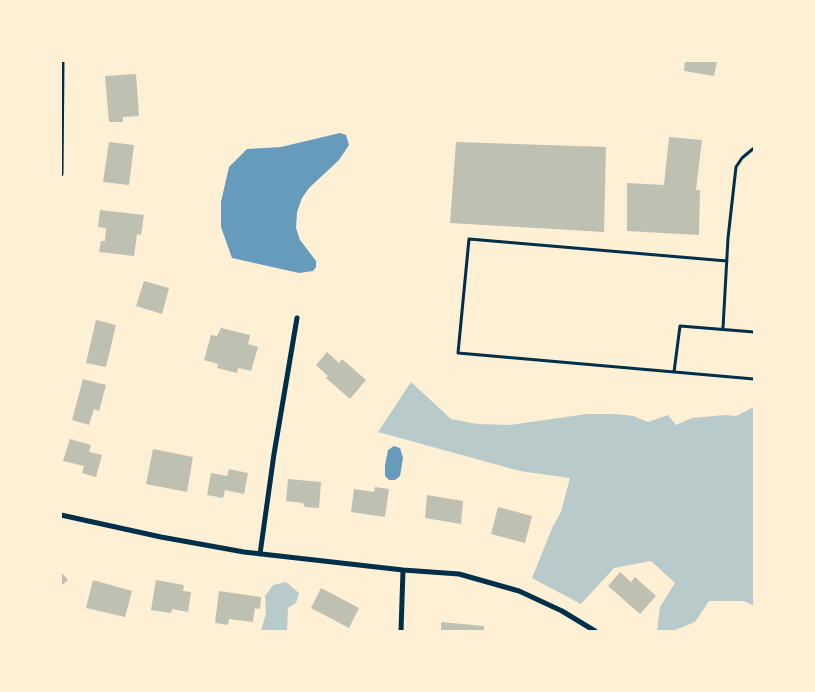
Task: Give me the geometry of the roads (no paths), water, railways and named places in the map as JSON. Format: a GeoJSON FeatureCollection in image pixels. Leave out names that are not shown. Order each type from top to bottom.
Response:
{"type":"FeatureCollection","features":[{"type":"Feature","properties":{"kind":"street"},"geometry":{"type":"LineString","coordinates":[[61,174],[62,61]]}},
{"type":"Feature","properties":{"kind":"street"},"geometry":{"type":"LineString","coordinates":[[260,554],[274,454],[297,318]]}},
{"type":"Feature","properties":{"kind":"street"},"geometry":{"type":"LineString","coordinates":[[61,515],[160,537],[260,554],[403,570],[459,574],[519,591],[562,611],[595,631]]}},
{"type":"Feature","properties":{"kind":"street"},"geometry":{"type":"LineString","coordinates":[[401,631],[403,570]]}},
{"type":"Feature","properties":{"kind":"lane"},"geometry":{"type":"LineString","coordinates":[[723,328],[728,238],[736,167],[742,158],[754,148]]}},
{"type":"Feature","properties":{"kind":"lane"},"geometry":{"type":"LineString","coordinates":[[727,261],[469,239],[458,353],[754,379]]}},
{"type":"Feature","properties":{"kind":"lane"},"geometry":{"type":"LineString","coordinates":[[674,372],[680,326],[754,332]]}},
{"type":"Feature","properties":{"kind":"water"},"geometry":{"type":"Polygon","coordinates":[[[340,133],[346,135],[349,145],[339,160],[309,188],[302,198],[297,212],[296,228],[300,240],[316,261],[316,267],[313,271],[299,273],[232,258],[221,227],[221,202],[229,167],[247,149],[281,147],[340,133]]]}},
{"type":"Feature","properties":{"kind":"water"},"geometry":{"type":"Polygon","coordinates":[[[394,446],[400,448],[403,458],[400,476],[395,480],[389,480],[385,476],[385,465],[388,450],[394,446]]]}}]}
